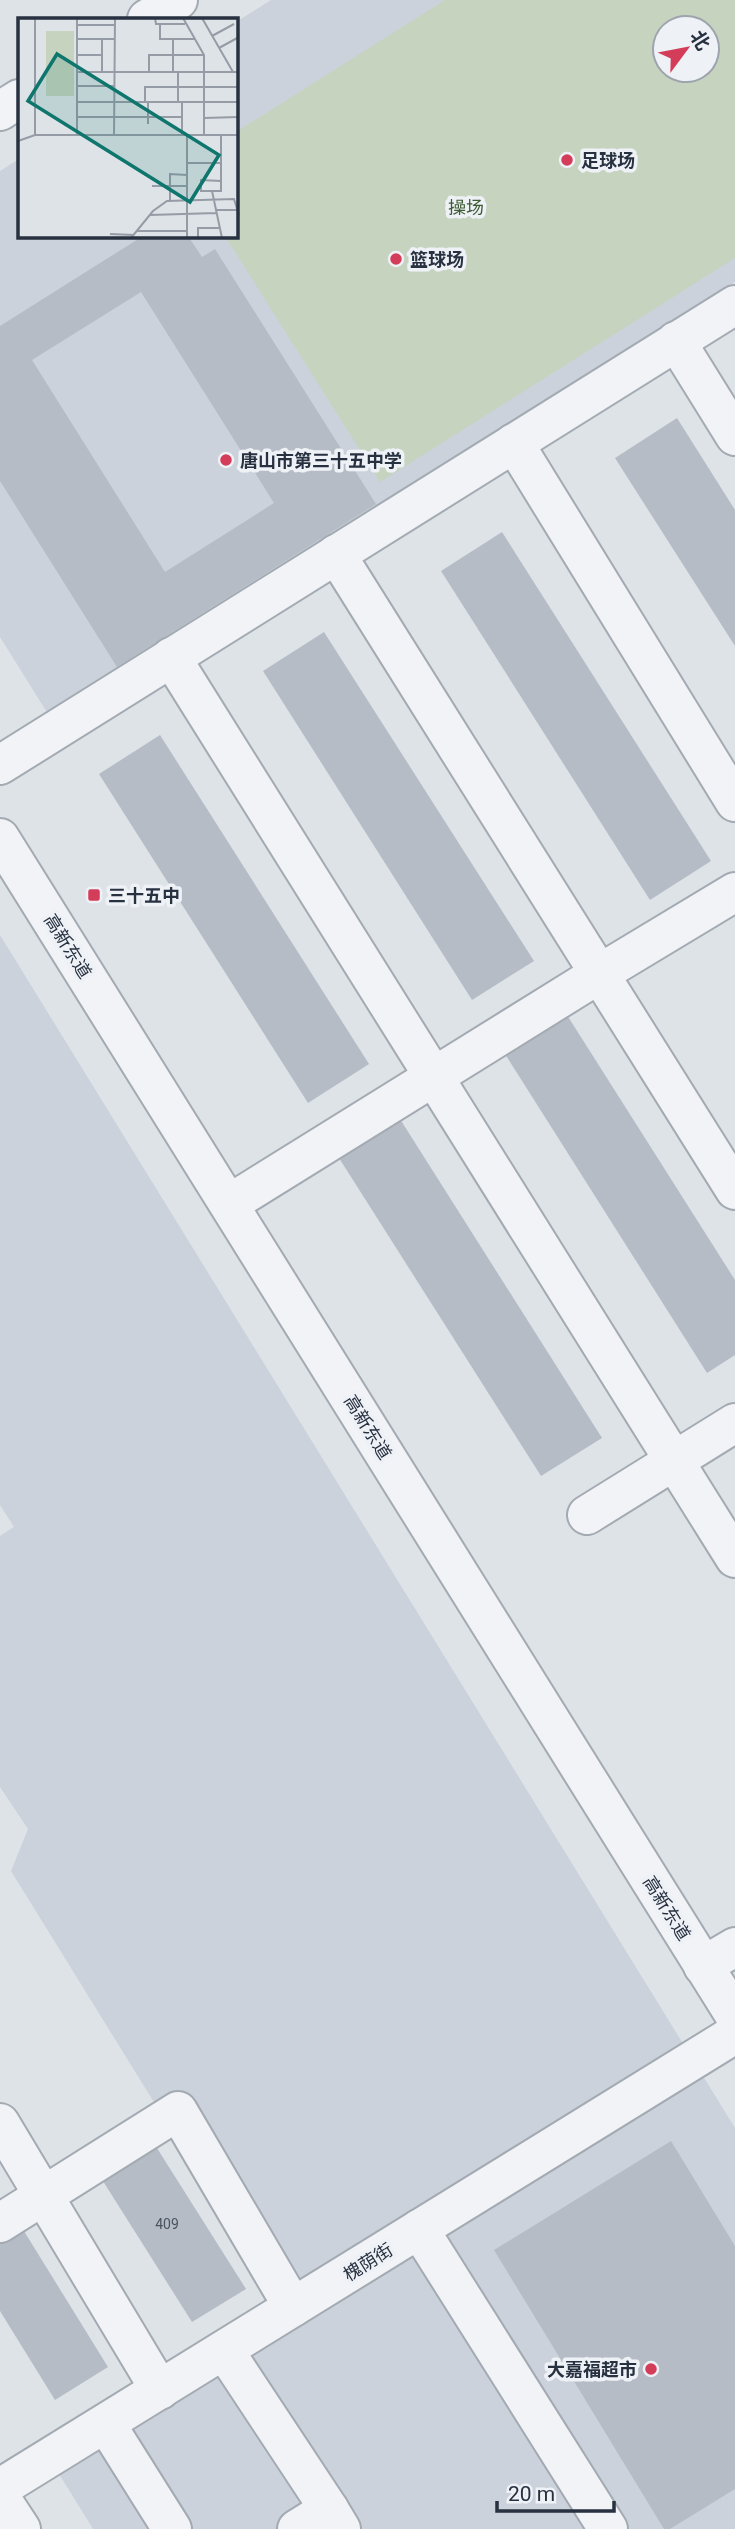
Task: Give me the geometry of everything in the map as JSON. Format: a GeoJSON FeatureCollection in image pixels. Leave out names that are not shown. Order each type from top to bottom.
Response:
{"type":"FeatureCollection","features":[{"type":"Feature","properties":{"kind":"street"},"geometry":{"type":"LineString","coordinates":[[149,18],[178,0]]}},
{"type":"Feature","properties":{"kind":"street"},"geometry":{"type":"LineString","coordinates":[[0,111],[18,100]]}},
{"type":"Feature","properties":{"kind":"street"},"geometry":{"type":"LineString","coordinates":[[0,765],[735,305]]}},
{"type":"Feature","properties":{"kind":"street"},"geometry":{"type":"LineString","coordinates":[[676,341],[735,436]]}},
{"type":"Feature","properties":{"kind":"street"},"geometry":{"type":"LineString","coordinates":[[514,443],[735,802]]}},
{"type":"Feature","properties":{"kind":"street"},"geometry":{"type":"LineString","coordinates":[[336,554],[735,1190]]}},
{"type":"Feature","properties":{"kind":"street"},"geometry":{"type":"LineString","coordinates":[[172,657],[735,1558]]}},
{"type":"Feature","properties":{"kind":"street","name":"高新东道"},"geometry":{"type":"LineString","coordinates":[[0,838],[229,1203],[719,1956],[735,2016]]}},
{"type":"Feature","properties":{"kind":"street"},"geometry":{"type":"LineString","coordinates":[[229,1203],[735,892]]}},
{"type":"Feature","properties":{"kind":"street"},"geometry":{"type":"LineString","coordinates":[[587,1515],[735,1423]]}},
{"type":"Feature","properties":{"kind":"street","name":"槐荫街"},"geometry":{"type":"LineString","coordinates":[[0,2488],[735,2034]]}},
{"type":"Feature","properties":{"kind":"street"},"geometry":{"type":"LineString","coordinates":[[0,2223],[178,2111],[293,2307]]}},
{"type":"Feature","properties":{"kind":"street"},"geometry":{"type":"LineString","coordinates":[[0,2123],[160,2390]]}},
{"type":"Feature","properties":{"kind":"street"},"geometry":{"type":"LineString","coordinates":[[419,2229],[608,2529]]}},
{"type":"Feature","properties":{"kind":"street"},"geometry":{"type":"LineString","coordinates":[[224,2350],[335,2519],[297,2529]]}},
{"type":"Feature","properties":{"kind":"street"},"geometry":{"type":"LineString","coordinates":[[106,2424],[172,2529]]}},
{"type":"Feature","properties":{"kind":"street"},"geometry":{"type":"LineString","coordinates":[[0,2497],[21,2529]]}},
{"type":"Feature","properties":{"kind":"shaded area","name":"唐山市第三十五中学"},"geometry":{"type":"Polygon","coordinates":[[[271,0],[735,0],[735,282],[48,714],[0,637],[0,171],[18,160],[18,238],[238,238],[238,21],[271,0]]]}},
{"type":"Feature","properties":{"kind":"shaded area"},"geometry":{"type":"Polygon","coordinates":[[[0,935],[735,2128],[735,2529],[93,2529],[53,2464],[288,2319],[11,1871],[28,1829],[0,1787],[0,1536],[14,1527],[0,1505],[0,935]]]}},
{"type":"Feature","properties":{"kind":"green space","name":"操场"},"geometry":{"type":"Polygon","coordinates":[[[445,0],[735,0],[735,258],[380,482],[226,238],[238,238],[238,131],[445,0]]]}},
{"type":"Feature","properties":{"kind":"building"},"geometry":{"type":"Polygon","coordinates":[[[140,238],[189,238],[202,257],[215,249],[376,504],[117,667],[0,481],[0,326],[140,238]],[[141,292],[32,360],[165,572],[274,503],[141,292]]]}},
{"type":"Feature","properties":{"kind":"building"},"geometry":{"type":"Polygon","coordinates":[[[677,418],[735,510],[735,646],[615,458],[677,418]]]}},
{"type":"Feature","properties":{"kind":"building"},"geometry":{"type":"Polygon","coordinates":[[[502,532],[711,861],[650,900],[441,571],[502,532]]]}},
{"type":"Feature","properties":{"kind":"building"},"geometry":{"type":"Polygon","coordinates":[[[324,632],[534,961],[472,1000],[263,671],[324,632]]]}},
{"type":"Feature","properties":{"kind":"building"},"geometry":{"type":"Polygon","coordinates":[[[160,735],[369,1064],[308,1103],[99,774],[160,735]]]}},
{"type":"Feature","properties":{"kind":"building"},"geometry":{"type":"Polygon","coordinates":[[[560,1004],[735,1280],[735,1355],[707,1373],[498,1043],[560,1004]]]}},
{"type":"Feature","properties":{"kind":"building"},"geometry":{"type":"Polygon","coordinates":[[[393,1108],[602,1438],[541,1476],[332,1147],[393,1108]]]}},
{"type":"Feature","properties":{"kind":"building"},"geometry":{"type":"Polygon","coordinates":[[[143,2126],[246,2289],[192,2322],[89,2159],[143,2126]]]}},
{"type":"Feature","properties":{"kind":"building","name":"大嘉福超市"},"geometry":{"type":"Polygon","coordinates":[[[671,2141],[735,2246],[735,2489],[670,2529],[664,2529],[494,2250],[671,2141]]]}},
{"type":"Feature","properties":{"kind":"building"},"geometry":{"type":"Polygon","coordinates":[[[6,2202],[108,2367],[55,2400],[0,2311],[0,2206],[6,2202]]]}},
{"type":"Feature","properties":{"kind":"place","name":"足球场"},"geometry":{"type":"Point","coordinates":[567,160]}},
{"type":"Feature","properties":{"kind":"place","name":"篮球场"},"geometry":{"type":"Point","coordinates":[396,259]}},
{"type":"Feature","properties":{"kind":"place","name":"唐山市第三十五中学"},"geometry":{"type":"Point","coordinates":[226,460]}},
{"type":"Feature","properties":{"kind":"place","name":"三十五中"},"geometry":{"type":"Point","coordinates":[94,895]}},
{"type":"Feature","properties":{"kind":"place","name":"大嘉福超市"},"geometry":{"type":"Point","coordinates":[651,2369]}}]}
